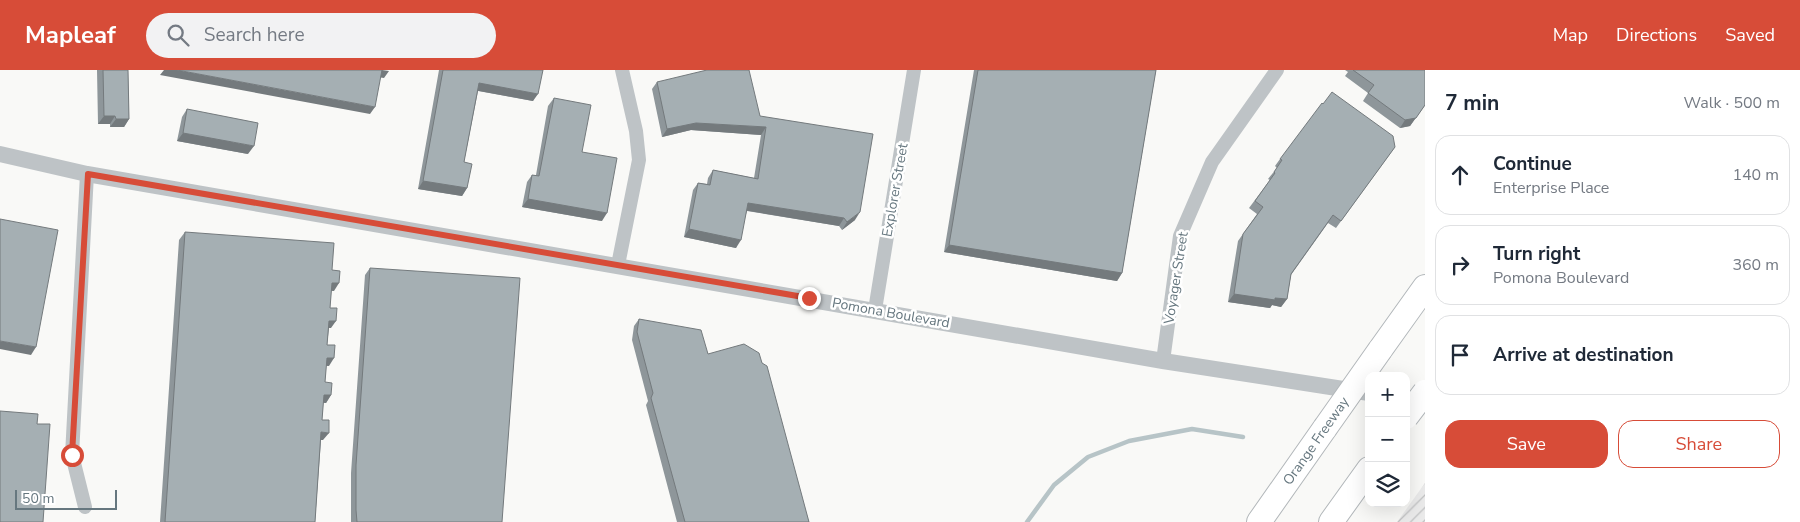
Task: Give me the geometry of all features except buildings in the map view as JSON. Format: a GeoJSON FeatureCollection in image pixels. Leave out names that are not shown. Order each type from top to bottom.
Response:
{"type":"FeatureCollection","features":[{"type":"Feature","properties":{"kind":"highway","name":"Orange Freeway"},"geometry":{"type":"LineString","coordinates":[[1259,522],[1425,288]]}},
{"type":"Feature","properties":{"kind":"highway"},"geometry":{"type":"LineString","coordinates":[[1410,412],[1425,392]]}},
{"type":"Feature","properties":{"kind":"highway"},"geometry":{"type":"LineString","coordinates":[[1331,522],[1365,475]]}},
{"type":"Feature","properties":{"kind":"street"},"geometry":{"type":"LineString","coordinates":[[618,265],[639,160],[636,131],[622,70]]}},
{"type":"Feature","properties":{"kind":"street","name":"Explorer Street"},"geometry":{"type":"LineString","coordinates":[[875,310],[914,70]]}},
{"type":"Feature","properties":{"kind":"street","name":"Voyager Street"},"geometry":{"type":"LineString","coordinates":[[1163,361],[1180,236],[1212,162],[1276,70]]}},
{"type":"Feature","properties":{"kind":"street","name":"Pomona Boulevard"},"geometry":{"type":"LineString","coordinates":[[0,154],[88,174],[1163,361],[1365,392]]}},
{"type":"Feature","properties":{"kind":"street"},"geometry":{"type":"LineString","coordinates":[[85,507],[72,455],[88,174]]}},
{"type":"Feature","properties":{"kind":"street"},"geometry":{"type":"LineString","coordinates":[[1410,400],[1425,402]]}},
{"type":"Feature","properties":{"kind":"shaded area"},"geometry":{"type":"Polygon","coordinates":[[[1425,483],[1425,522],[1397,522],[1408,507],[1410,507],[1410,504],[1425,483]]]}},
{"type":"Feature","properties":{"kind":"waterway"},"geometry":{"type":"LineString","coordinates":[[1027,522],[1054,485],[1088,457],[1129,441],[1192,429],[1243,437]]}},
{"type":"Feature","properties":{"kind":"route"},"geometry":{"type":"LineString","coordinates":[[72,455],[88,174],[809,298]]}}]}
